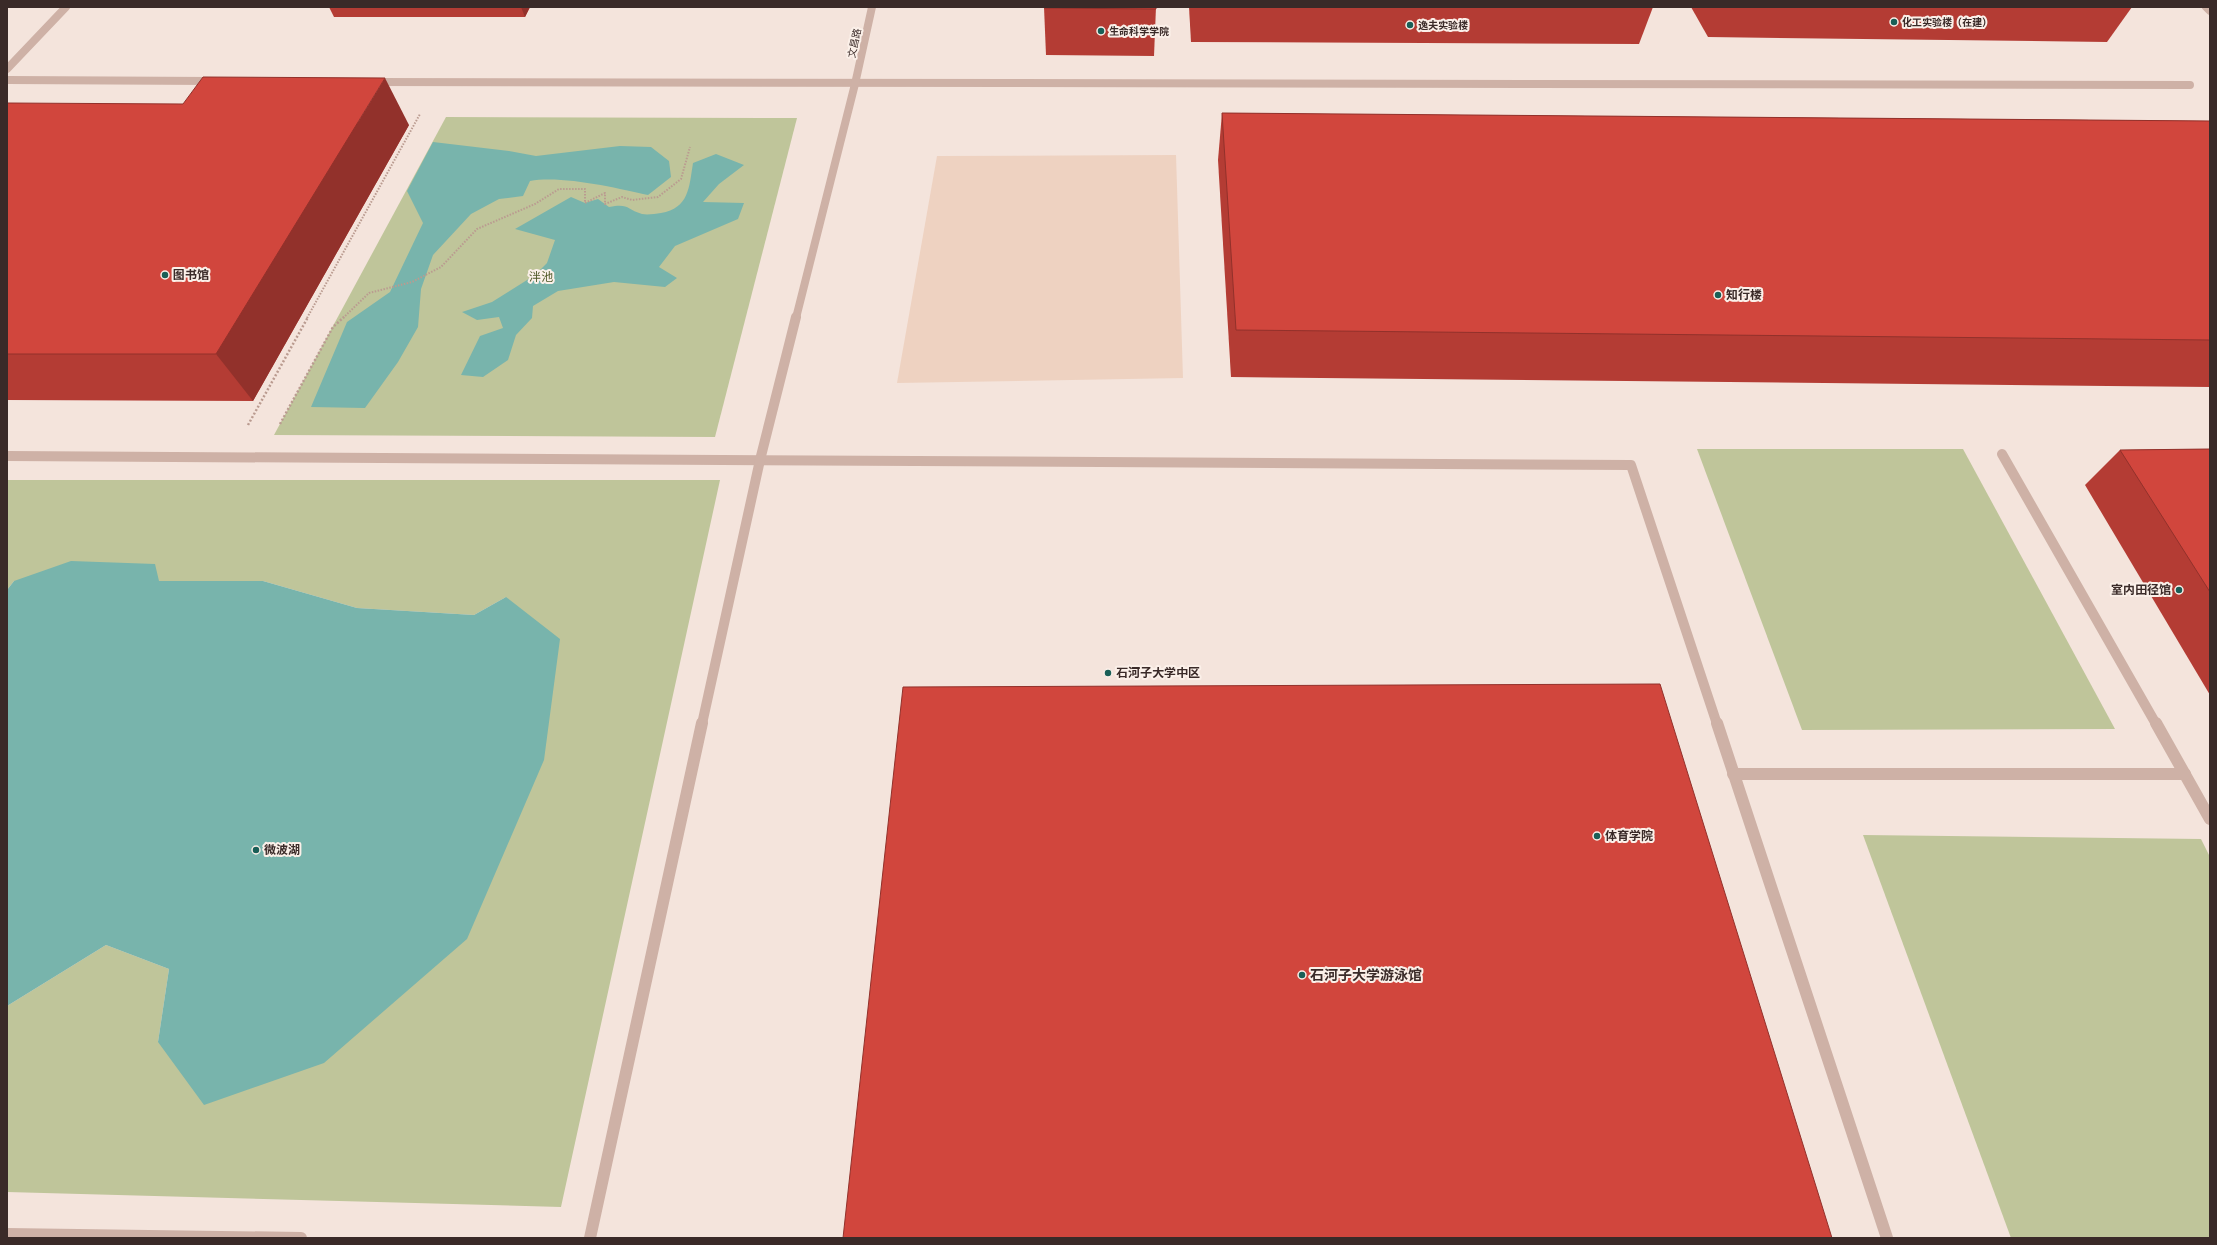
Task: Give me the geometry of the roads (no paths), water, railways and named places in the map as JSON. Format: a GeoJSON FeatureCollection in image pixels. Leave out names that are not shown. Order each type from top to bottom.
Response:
{"type":"FeatureCollection","features":[{"type":"Feature","properties":{"kind":"street"},"geometry":{"type":"LineString","coordinates":[[7,69],[66,7]]}},
{"type":"Feature","properties":{"kind":"street","name":"文昌路"},"geometry":{"type":"LineString","coordinates":[[590,1238],[760,460],[855,84],[872,7]]}},
{"type":"Feature","properties":{"kind":"street"},"geometry":{"type":"LineString","coordinates":[[2206,7],[2210,11]]}},
{"type":"Feature","properties":{"kind":"street"},"geometry":{"type":"LineString","coordinates":[[7,80],[222,81]]}},
{"type":"Feature","properties":{"kind":"street"},"geometry":{"type":"LineString","coordinates":[[366,82],[2190,85]]}},
{"type":"Feature","properties":{"kind":"street"},"geometry":{"type":"LineString","coordinates":[[2002,454],[2210,819]]}},
{"type":"Feature","properties":{"kind":"street"},"geometry":{"type":"LineString","coordinates":[[7,456],[1631,465],[1887,1238]]}},
{"type":"Feature","properties":{"kind":"street"},"geometry":{"type":"LineString","coordinates":[[1733,774],[2184,774]]}},
{"type":"Feature","properties":{"kind":"street"},"geometry":{"type":"LineString","coordinates":[[7,1234],[301,1238]]}},
{"type":"Feature","properties":{"kind":"water"},"geometry":{"type":"Polygon","coordinates":[[[433,142],[509,151],[536,156],[620,146],[651,147],[669,161],[671,177],[648,195],[573,181],[530,181],[523,196],[499,199],[471,214],[433,255],[421,289],[418,327],[398,362],[365,408],[311,407],[347,322],[390,292],[423,223],[407,191],[433,142]]]}},
{"type":"Feature","properties":{"kind":"water"},"geometry":{"type":"Polygon","coordinates":[[[716,154],[744,165],[719,184],[703,202],[744,203],[738,219],[675,246],[659,267],[677,278],[665,287],[614,282],[558,291],[533,306],[532,318],[516,335],[508,360],[483,377],[461,375],[480,336],[503,328],[499,317],[477,320],[462,312],[492,302],[535,275],[547,263],[555,240],[515,229],[571,197],[585,203],[598,199],[609,207],[624,206],[642,214],[659,213],[670,210],[677,207],[686,196],[693,163],[716,154]]]}},
{"type":"Feature","properties":{"kind":"water","name":"微波湖"},"geometry":{"type":"Polygon","coordinates":[[[71,561],[155,564],[159,581],[263,581],[357,608],[474,615],[506,597],[560,639],[544,760],[467,939],[324,1063],[204,1105],[158,1042],[169,969],[106,945],[7,1006],[7,590],[14,581],[71,561]]]}},
{"type":"Feature","properties":{"kind":"place","name":"化工实验楼（在建）"},"geometry":{"type":"Point","coordinates":[1894,22]}},
{"type":"Feature","properties":{"kind":"place","name":"逸夫实验楼"},"geometry":{"type":"Point","coordinates":[1410,25]}},
{"type":"Feature","properties":{"kind":"place","name":"生命科学学院"},"geometry":{"type":"Point","coordinates":[1101,31]}},
{"type":"Feature","properties":{"kind":"place","name":"图书馆"},"geometry":{"type":"Point","coordinates":[165,275]}},
{"type":"Feature","properties":{"kind":"place","name":"知行楼"},"geometry":{"type":"Point","coordinates":[1718,295]}},
{"type":"Feature","properties":{"kind":"place","name":"室内田径馆"},"geometry":{"type":"Point","coordinates":[2179,590]}},
{"type":"Feature","properties":{"kind":"place","name":"石河子大学中区"},"geometry":{"type":"Point","coordinates":[1108,673]}},
{"type":"Feature","properties":{"kind":"place","name":"体育学院"},"geometry":{"type":"Point","coordinates":[1597,836]}},
{"type":"Feature","properties":{"kind":"place","name":"微波湖"},"geometry":{"type":"Point","coordinates":[256,850]}},
{"type":"Feature","properties":{"kind":"place","name":"石河子大学游泳馆"},"geometry":{"type":"Point","coordinates":[1302,975]}},
{"type":"Feature","properties":{"kind":"park label","name":"泮池"},"geometry":{"type":"Point","coordinates":[541,277]}}]}
